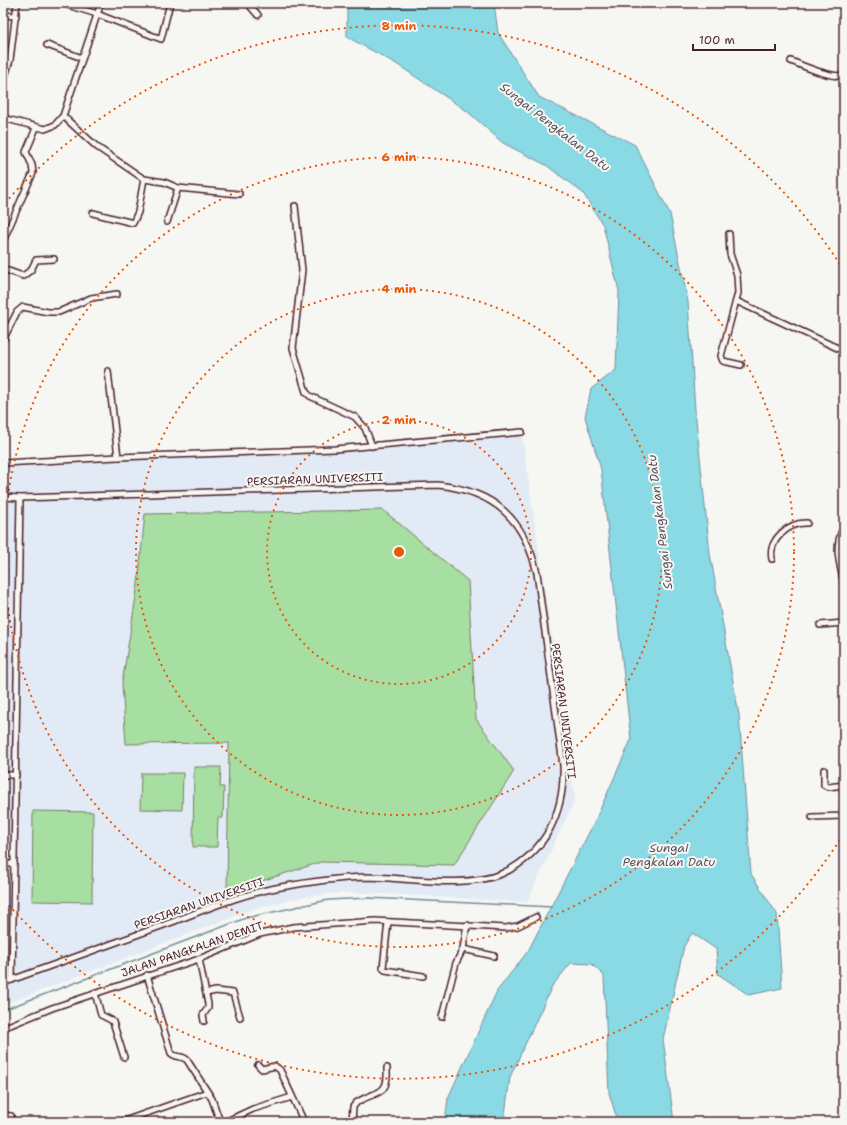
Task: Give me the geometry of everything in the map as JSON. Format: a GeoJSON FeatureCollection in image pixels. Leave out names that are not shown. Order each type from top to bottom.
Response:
{"type":"FeatureCollection","features":[{"type":"Feature","properties":{"kind":"street"},"geometry":{"type":"LineString","coordinates":[[3,83],[10,60],[16,16],[16,3]]}},
{"type":"Feature","properties":{"kind":"street"},"geometry":{"type":"LineString","coordinates":[[61,3],[97,14],[161,39],[170,3]]}},
{"type":"Feature","properties":{"kind":"street"},"geometry":{"type":"LineString","coordinates":[[3,118],[36,128],[50,128],[63,116],[100,3]]}},
{"type":"Feature","properties":{"kind":"street"},"geometry":{"type":"LineString","coordinates":[[250,3],[251,7],[258,14]]}},
{"type":"Feature","properties":{"kind":"street"},"geometry":{"type":"LineString","coordinates":[[3,15],[16,16]]}},
{"type":"Feature","properties":{"kind":"street"},"geometry":{"type":"LineString","coordinates":[[47,45],[82,58]]}},
{"type":"Feature","properties":{"kind":"street"},"geometry":{"type":"LineString","coordinates":[[791,61],[802,66],[835,75],[844,75]]}},
{"type":"Feature","properties":{"kind":"street"},"geometry":{"type":"LineString","coordinates":[[63,116],[97,147],[144,179],[164,182],[178,188],[239,194]]}},
{"type":"Feature","properties":{"kind":"street"},"geometry":{"type":"LineString","coordinates":[[3,241],[30,180],[32,168],[26,152],[36,128]]}},
{"type":"Feature","properties":{"kind":"street"},"geometry":{"type":"LineString","coordinates":[[93,214],[133,224],[138,212],[144,179]]}},
{"type":"Feature","properties":{"kind":"street"},"geometry":{"type":"LineString","coordinates":[[167,222],[178,188]]}},
{"type":"Feature","properties":{"kind":"street"},"geometry":{"type":"LineString","coordinates":[[295,206],[302,270],[293,342],[294,356],[306,392],[310,396],[355,417],[365,428],[372,446]]}},
{"type":"Feature","properties":{"kind":"street"},"geometry":{"type":"LineString","coordinates":[[730,234],[730,254],[738,280],[736,301],[720,356],[723,361],[741,365]]}},
{"type":"Feature","properties":{"kind":"street"},"geometry":{"type":"LineString","coordinates":[[3,269],[23,276],[31,270],[38,259],[54,259]]}},
{"type":"Feature","properties":{"kind":"street"},"geometry":{"type":"LineString","coordinates":[[3,340],[17,312],[23,307],[48,312],[59,312],[91,298],[118,294]]}},
{"type":"Feature","properties":{"kind":"street"},"geometry":{"type":"LineString","coordinates":[[736,301],[844,350]]}},
{"type":"Feature","properties":{"kind":"street"},"geometry":{"type":"LineString","coordinates":[[108,371],[118,457]]}},
{"type":"Feature","properties":{"kind":"street"},"geometry":{"type":"LineString","coordinates":[[3,463],[372,446],[522,432]]}},
{"type":"Feature","properties":{"kind":"street","name":"PERSIARAN UNIVERSITI"},"geometry":{"type":"LineString","coordinates":[[3,497],[20,498],[438,485],[459,487],[475,493],[496,504],[510,517],[523,533],[532,551],[563,765],[564,786],[560,806],[554,822],[543,840],[518,865],[501,874],[480,880],[365,877],[330,879],[279,887],[236,899],[3,983]]}},
{"type":"Feature","properties":{"kind":"street"},"geometry":{"type":"LineString","coordinates":[[12,980],[20,498]]}},
{"type":"Feature","properties":{"kind":"street"},"geometry":{"type":"LineString","coordinates":[[772,559],[771,548],[779,536],[796,524],[807,523]]}},
{"type":"Feature","properties":{"kind":"street"},"geometry":{"type":"LineString","coordinates":[[844,527],[837,549],[844,584]]}},
{"type":"Feature","properties":{"kind":"street"},"geometry":{"type":"LineString","coordinates":[[820,625],[844,623]]}},
{"type":"Feature","properties":{"kind":"street"},"geometry":{"type":"LineString","coordinates":[[824,770],[824,785],[828,787],[844,785]]}},
{"type":"Feature","properties":{"kind":"street"},"geometry":{"type":"LineString","coordinates":[[3,775],[16,775]]}},
{"type":"Feature","properties":{"kind":"street"},"geometry":{"type":"LineString","coordinates":[[812,817],[844,816]]}},
{"type":"Feature","properties":{"kind":"street"},"geometry":{"type":"LineString","coordinates":[[3,864],[14,864]]}},
{"type":"Feature","properties":{"kind":"street","name":"JALAN PANGKALAN DEMIT"},"geometry":{"type":"LineString","coordinates":[[3,1028],[95,993],[198,959],[260,934],[293,927],[388,922],[506,928],[518,926],[536,917]]}},
{"type":"Feature","properties":{"kind":"street"},"geometry":{"type":"LineString","coordinates":[[388,922],[383,968],[385,970],[423,976]]}},
{"type":"Feature","properties":{"kind":"street"},"geometry":{"type":"LineString","coordinates":[[442,1017],[456,963],[463,949],[467,925]]}},
{"type":"Feature","properties":{"kind":"street"},"geometry":{"type":"LineString","coordinates":[[463,949],[494,956]]}},
{"type":"Feature","properties":{"kind":"street"},"geometry":{"type":"LineString","coordinates":[[198,959],[208,1006],[203,1013],[204,1021]]}},
{"type":"Feature","properties":{"kind":"street"},"geometry":{"type":"LineString","coordinates":[[147,975],[171,1053],[174,1056],[182,1056],[187,1060],[206,1092],[212,1099],[220,1122]]}},
{"type":"Feature","properties":{"kind":"street"},"geometry":{"type":"LineString","coordinates":[[206,993],[216,991],[233,993],[240,1017]]}},
{"type":"Feature","properties":{"kind":"street"},"geometry":{"type":"LineString","coordinates":[[95,993],[101,1015],[113,1022],[124,1057]]}},
{"type":"Feature","properties":{"kind":"street"},"geometry":{"type":"LineString","coordinates":[[258,1065],[262,1069],[277,1067],[304,1122]]}},
{"type":"Feature","properties":{"kind":"street"},"geometry":{"type":"LineString","coordinates":[[352,1122],[356,1103],[386,1087],[388,1078],[387,1068]]}},
{"type":"Feature","properties":{"kind":"street"},"geometry":{"type":"LineString","coordinates":[[121,1122],[154,1109],[190,1099],[206,1092]]}},
{"type":"Feature","properties":{"kind":"street"},"geometry":{"type":"LineString","coordinates":[[225,1122],[241,1116],[253,1109],[292,1097]]}},
{"type":"Feature","properties":{"kind":"street"},"geometry":{"type":"LineString","coordinates":[[3,1115],[11,1116]]}},
{"type":"Feature","properties":{"kind":"street"},"geometry":{"type":"LineString","coordinates":[[241,1116],[244,1122]]}},
{"type":"Feature","properties":{"kind":"shaded area"},"geometry":{"type":"Polygon","coordinates":[[[522,436],[575,799],[527,902],[367,893],[335,893],[298,898],[256,908],[3,1005],[3,465],[344,451],[522,436]]]}},
{"type":"Feature","properties":{"kind":"green space"},"geometry":{"type":"Polygon","coordinates":[[[383,510],[468,581],[476,719],[514,771],[454,865],[321,862],[227,892],[229,743],[126,744],[122,683],[138,584],[145,514],[383,510]]]}},
{"type":"Feature","properties":{"kind":"green space"},"geometry":{"type":"Polygon","coordinates":[[[194,767],[221,767],[220,787],[224,787],[223,818],[218,818],[217,847],[193,847],[194,767]]]}},
{"type":"Feature","properties":{"kind":"green space"},"geometry":{"type":"Polygon","coordinates":[[[141,773],[183,773],[182,810],[140,809],[141,773]]]}},
{"type":"Feature","properties":{"kind":"green space"},"geometry":{"type":"Polygon","coordinates":[[[33,811],[93,812],[92,902],[32,901],[33,811]]]}},
{"type":"Feature","properties":{"kind":"water","name":"Sungai Pengkalan Datu"},"geometry":{"type":"Polygon","coordinates":[[[347,3],[494,3],[498,33],[539,97],[635,145],[670,214],[688,302],[695,410],[710,554],[739,715],[751,874],[777,914],[782,988],[749,995],[718,974],[716,949],[692,933],[684,946],[663,1039],[674,1122],[618,1122],[609,1093],[604,976],[592,964],[571,963],[552,986],[510,1077],[504,1122],[445,1122],[448,1098],[497,991],[528,951],[595,821],[631,740],[601,469],[585,417],[591,389],[616,370],[619,291],[603,225],[583,193],[546,165],[503,143],[467,111],[395,63],[347,37],[347,3]]]}},
{"type":"Feature","properties":{"kind":"waterway"},"geometry":{"type":"LineString","coordinates":[[3,1010],[246,918],[328,900],[369,898],[552,907]]}}]}
